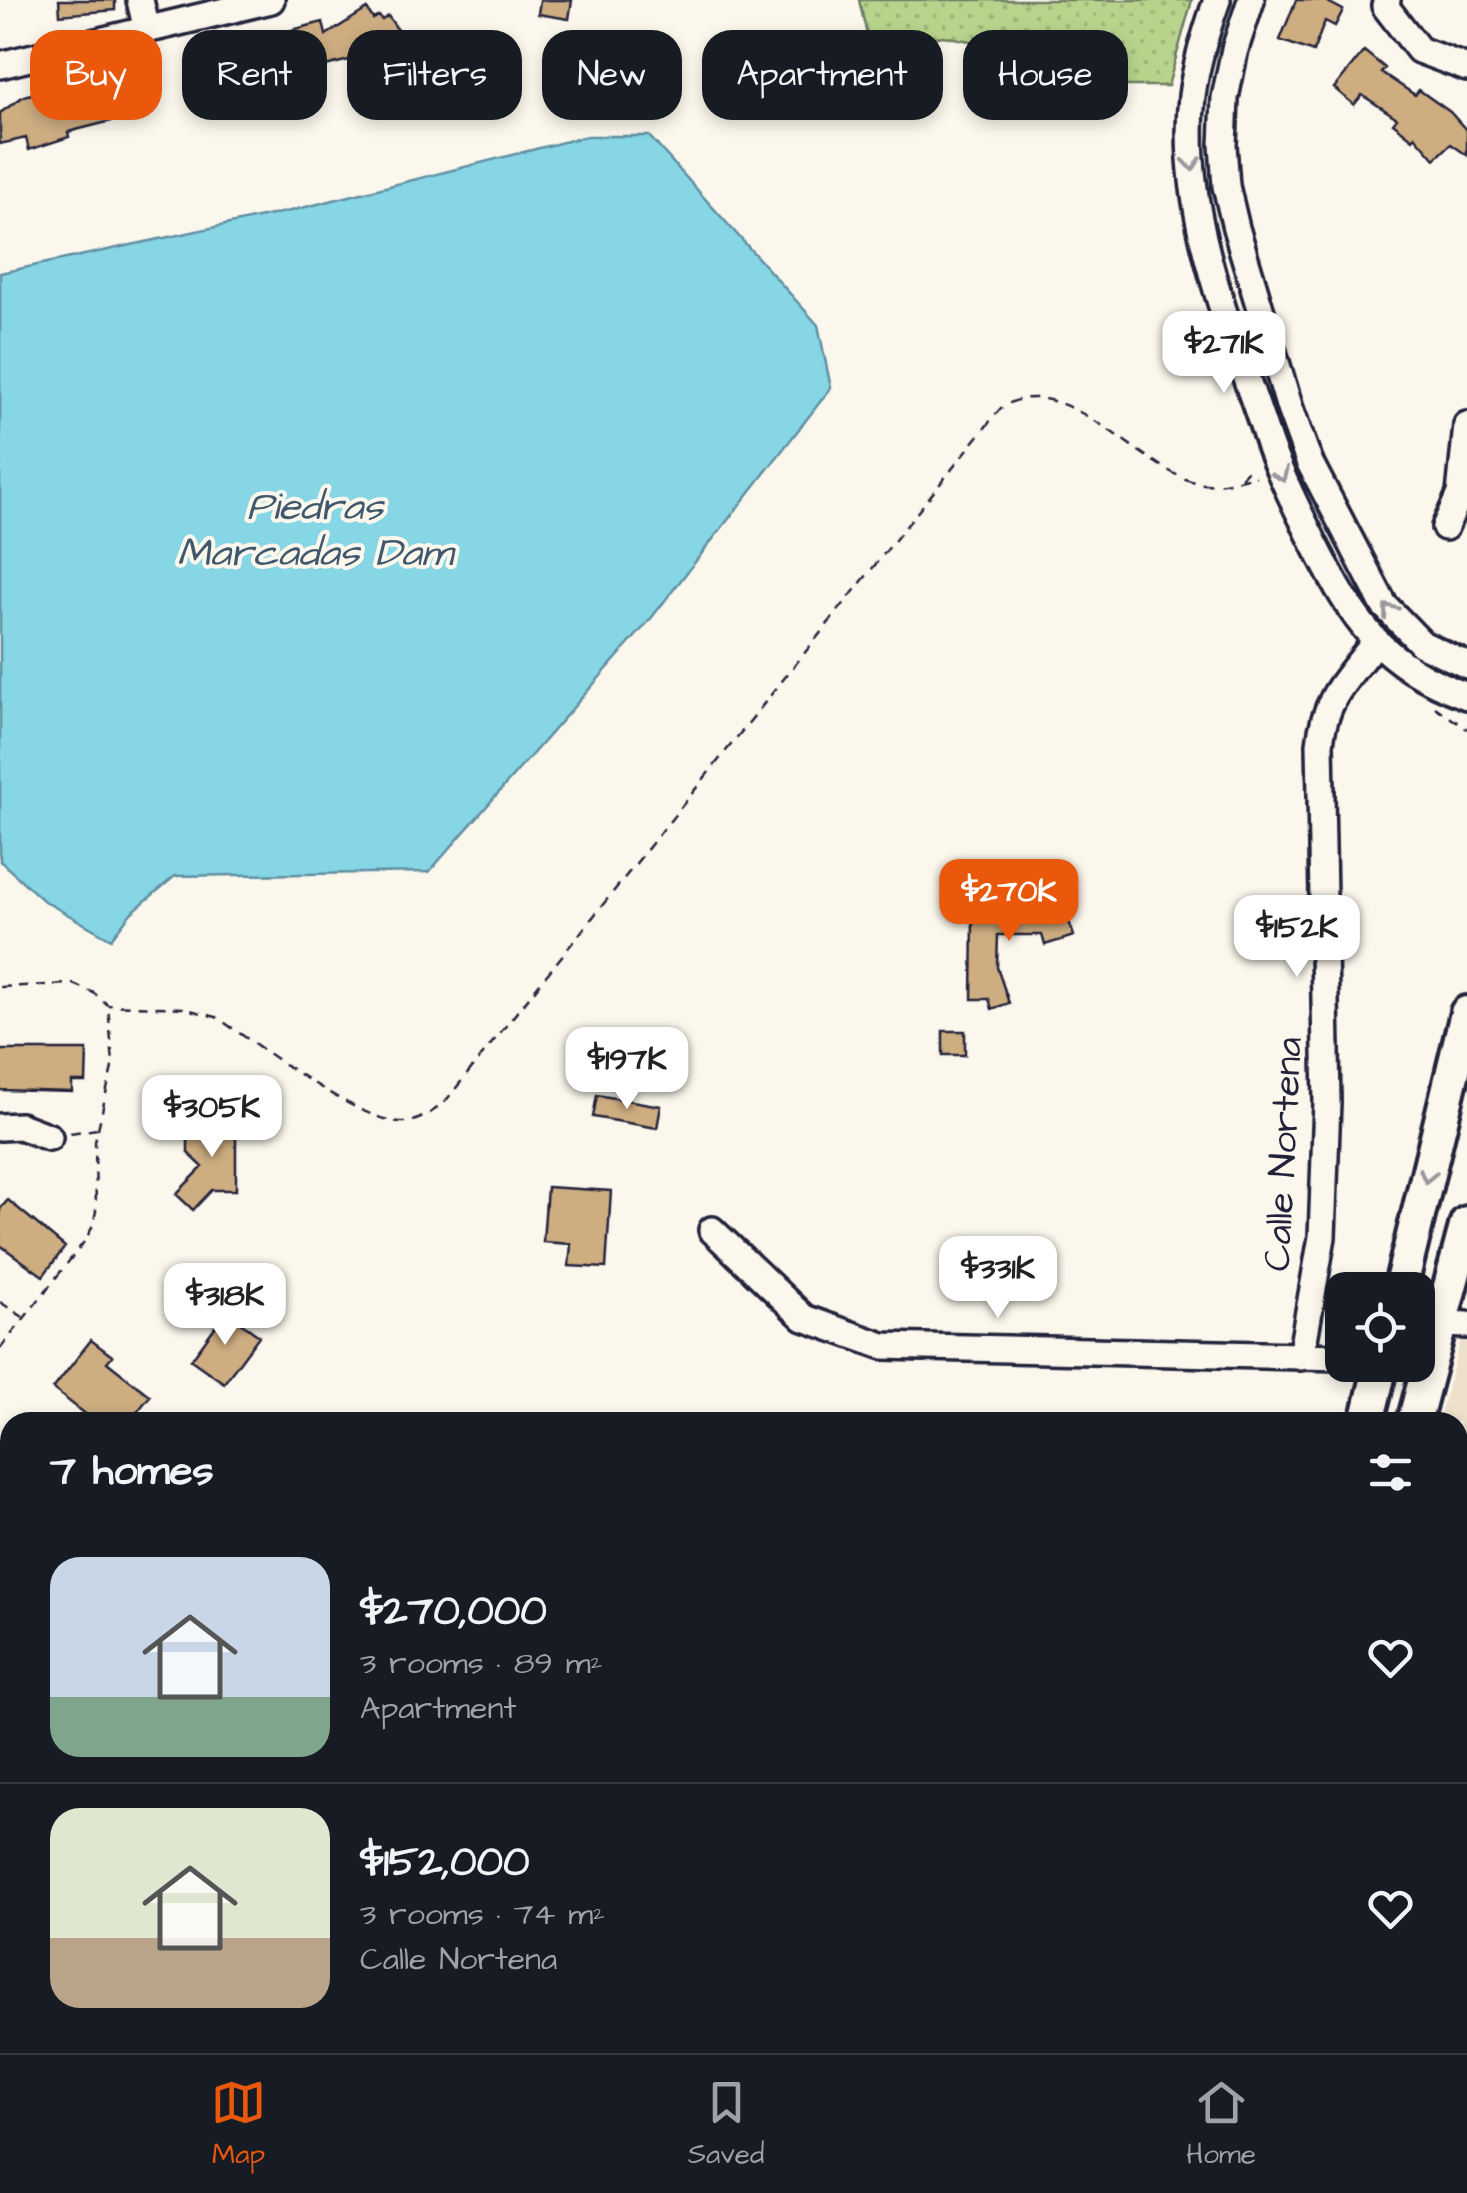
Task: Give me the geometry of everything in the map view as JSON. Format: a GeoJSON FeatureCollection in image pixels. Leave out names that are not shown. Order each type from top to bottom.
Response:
{"type":"FeatureCollection","features":[{"type":"Feature","properties":{"kind":"main road"},"geometry":{"type":"LineString","coordinates":[[1404,1272],[1467,1014]]}},
{"type":"Feature","properties":{"kind":"main road"},"geometry":{"type":"LineString","coordinates":[[1418,1412],[1454,1325],[1467,1223]]}},
{"type":"Feature","properties":{"kind":"main road"},"geometry":{"type":"LineString","coordinates":[[1369,1412],[1377,1382]]}},
{"type":"Feature","properties":{"kind":"street"},"geometry":{"type":"LineString","coordinates":[[140,0],[147,30],[271,0]]}},
{"type":"Feature","properties":{"kind":"street"},"geometry":{"type":"LineString","coordinates":[[1217,0],[1201,46],[1192,96],[1190,146],[1195,197],[1209,257],[1278,472],[1340,594],[1363,628],[1393,658],[1432,682],[1467,696]]}},
{"type":"Feature","properties":{"kind":"street"},"geometry":{"type":"LineString","coordinates":[[1250,0],[1225,98],[1226,186],[1290,409],[1308,461],[1384,605],[1422,644],[1467,665]]}},
{"type":"Feature","properties":{"kind":"street"},"geometry":{"type":"LineString","coordinates":[[1388,0],[1385,6],[1419,50],[1467,68]]}},
{"type":"Feature","properties":{"kind":"street"},"geometry":{"type":"LineString","coordinates":[[0,64],[30,57]]}},
{"type":"Feature","properties":{"kind":"street"},"geometry":{"type":"LineString","coordinates":[[1445,527],[1460,494],[1467,424]]}},
{"type":"Feature","properties":{"kind":"street","name":"Calle Nortena"},"geometry":{"type":"LineString","coordinates":[[1301,1357],[1322,1237],[1326,1121],[1320,744],[1323,716],[1332,698],[1376,641]]}},
{"type":"Feature","properties":{"kind":"street"},"geometry":{"type":"LineString","coordinates":[[0,1126],[20,1126],[49,1137]]}},
{"type":"Feature","properties":{"kind":"street"},"geometry":{"type":"LineString","coordinates":[[712,1230],[804,1318],[883,1346],[1325,1358]]}},
{"type":"Feature","properties":{"kind":"path"},"geometry":{"type":"LineString","coordinates":[[0,987],[73,984],[108,1005],[200,1010],[358,1108],[388,1121],[406,1122],[426,1116],[444,1102],[1000,409],[1014,399],[1056,400],[1172,473],[1198,484],[1278,472]]}},
{"type":"Feature","properties":{"kind":"path"},"geometry":{"type":"LineString","coordinates":[[0,1349],[93,1226],[94,1142],[112,1062],[108,1005]]}},
{"type":"Feature","properties":{"kind":"path"},"geometry":{"type":"LineString","coordinates":[[49,1137],[98,1129]]}},
{"type":"Feature","properties":{"kind":"path"},"geometry":{"type":"LineString","coordinates":[[0,1302],[24,1318]]}},
{"type":"Feature","properties":{"kind":"shaded area"},"geometry":{"type":"Polygon","coordinates":[[[1467,1316],[1467,1412],[1441,1412],[1467,1316]]]}},
{"type":"Feature","properties":{"kind":"green space"},"geometry":{"type":"Polygon","coordinates":[[[859,0],[1192,0],[1168,86],[1128,86],[1128,30],[963,30],[963,40],[943,36],[943,30],[866,30],[859,0]]]}},
{"type":"Feature","properties":{"kind":"water","name":"Piedras Marcadas Dam"},"geometry":{"type":"Polygon","coordinates":[[[587,136],[649,136],[818,325],[831,388],[649,621],[429,872],[175,876],[131,913],[111,939],[44,901],[0,861],[0,273],[290,211],[587,136]]]}},
{"type":"Feature","properties":{"kind":"building"},"geometry":{"type":"Polygon","coordinates":[[[59,0],[115,0],[115,10],[60,15],[59,0]]]}},
{"type":"Feature","properties":{"kind":"building"},"geometry":{"type":"Polygon","coordinates":[[[540,0],[572,0],[569,19],[538,14],[540,0]]]}},
{"type":"Feature","properties":{"kind":"building"},"geometry":{"type":"Polygon","coordinates":[[[1296,0],[1324,0],[1343,10],[1335,26],[1325,21],[1313,52],[1280,40],[1296,0]]]}},
{"type":"Feature","properties":{"kind":"building"},"geometry":{"type":"Polygon","coordinates":[[[367,9],[373,19],[388,16],[398,30],[347,30],[347,61],[327,66],[327,34],[367,9]]]}},
{"type":"Feature","properties":{"kind":"building"},"geometry":{"type":"Polygon","coordinates":[[[323,22],[325,30],[292,30],[323,22]]]}},
{"type":"Feature","properties":{"kind":"building"},"geometry":{"type":"Polygon","coordinates":[[[1364,51],[1385,68],[1381,72],[1415,95],[1419,90],[1450,112],[1467,131],[1467,155],[1451,144],[1435,159],[1415,136],[1413,139],[1393,123],[1397,118],[1362,95],[1354,105],[1334,88],[1364,51]]]}},
{"type":"Feature","properties":{"kind":"building"},"geometry":{"type":"Polygon","coordinates":[[[30,94],[30,120],[115,120],[68,132],[69,137],[29,150],[26,138],[0,144],[0,113],[30,94]]]}},
{"type":"Feature","properties":{"kind":"building"},"geometry":{"type":"Polygon","coordinates":[[[1001,909],[1065,910],[1074,936],[1045,945],[1042,935],[998,935],[997,967],[1009,1003],[992,1009],[989,999],[972,999],[973,918],[1001,909]]]}},
{"type":"Feature","properties":{"kind":"building"},"geometry":{"type":"Polygon","coordinates":[[[943,1031],[965,1031],[965,1055],[943,1055],[943,1031]]]}},
{"type":"Feature","properties":{"kind":"building"},"geometry":{"type":"Polygon","coordinates":[[[0,1050],[87,1050],[86,1082],[72,1082],[72,1092],[0,1090],[0,1050]]]}},
{"type":"Feature","properties":{"kind":"building"},"geometry":{"type":"Polygon","coordinates":[[[597,1095],[661,1106],[657,1128],[593,1117],[597,1095]]]}},
{"type":"Feature","properties":{"kind":"building"},"geometry":{"type":"Polygon","coordinates":[[[197,1116],[236,1120],[236,1190],[212,1190],[193,1210],[176,1194],[203,1167],[188,1153],[188,1136],[198,1136],[197,1116]]]}},
{"type":"Feature","properties":{"kind":"building"},"geometry":{"type":"Polygon","coordinates":[[[547,1187],[611,1191],[606,1268],[569,1266],[571,1244],[543,1242],[547,1187]]]}},
{"type":"Feature","properties":{"kind":"building"},"geometry":{"type":"Polygon","coordinates":[[[8,1200],[65,1247],[43,1276],[0,1245],[0,1209],[8,1200]]]}},
{"type":"Feature","properties":{"kind":"building"},"geometry":{"type":"Polygon","coordinates":[[[226,1312],[259,1336],[224,1383],[191,1360],[226,1312]]]}},
{"type":"Feature","properties":{"kind":"building"},"geometry":{"type":"Polygon","coordinates":[[[91,1340],[112,1356],[107,1362],[150,1396],[137,1412],[83,1412],[53,1389],[91,1340]]]}}]}
